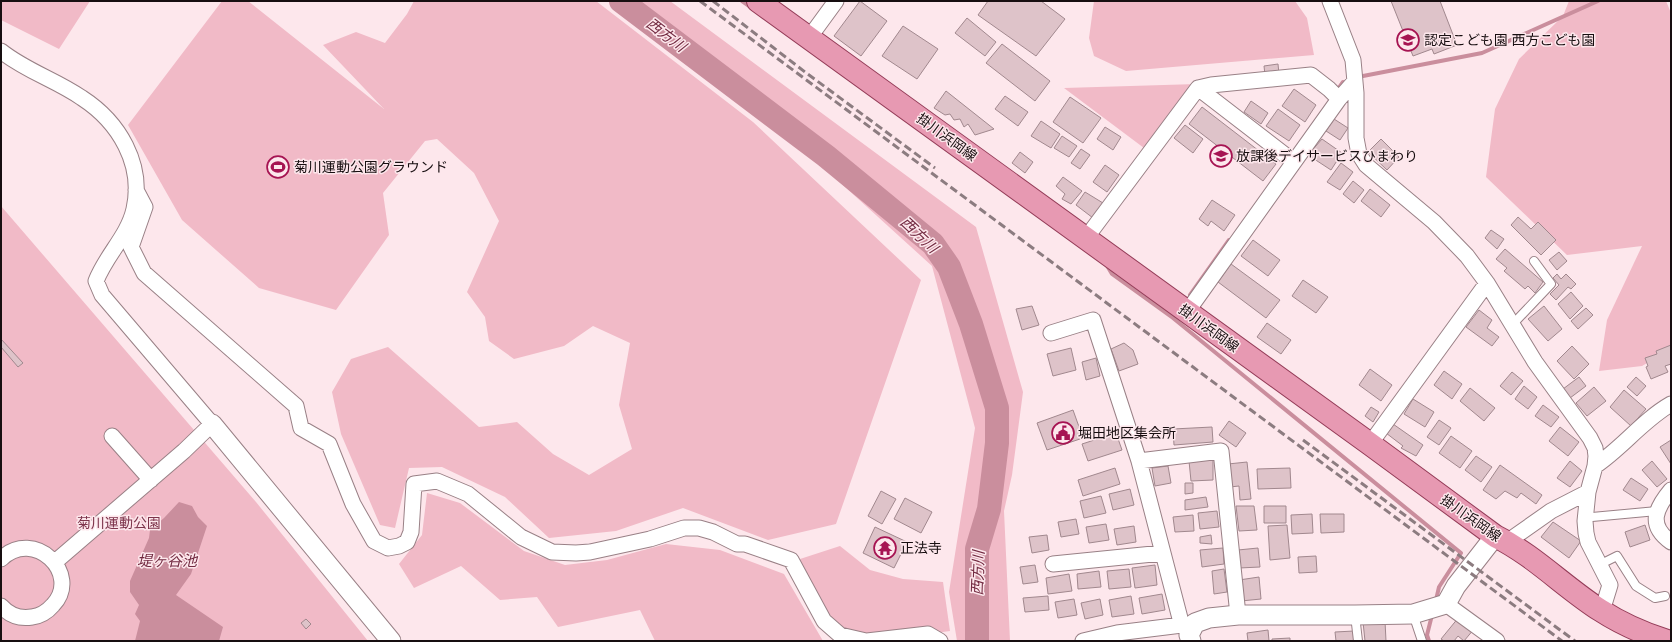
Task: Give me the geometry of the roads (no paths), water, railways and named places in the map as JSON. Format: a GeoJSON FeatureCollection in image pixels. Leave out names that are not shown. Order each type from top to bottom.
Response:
{"type":"FeatureCollection","features":[{"type":"Feature","properties":{"kind":"main road","name":"掛川浜岡線"},"geometry":{"type":"LineString","coordinates":[[758,1],[1602,611],[1661,640]]}},
{"type":"Feature","properties":{"kind":"street"},"geometry":{"type":"LineString","coordinates":[[809,38],[836,1]]}},
{"type":"Feature","properties":{"kind":"street"},"geometry":{"type":"LineString","coordinates":[[1330,1],[1353,60],[1356,92],[1356,138],[1359,154],[1366,165],[1434,222],[1467,256],[1487,283],[1535,362],[1590,438],[1595,448],[1595,466],[1588,492],[1586,532],[1588,542],[1610,585],[1602,611]]}},
{"type":"Feature","properties":{"kind":"street"},"geometry":{"type":"LineString","coordinates":[[1,51],[14,62],[82,97],[103,113],[118,132],[130,153],[135,170],[136,190],[134,209],[128,228],[100,272],[96,281],[102,295],[212,424],[391,641]]}},
{"type":"Feature","properties":{"kind":"street"},"geometry":{"type":"LineString","coordinates":[[1086,238],[1198,88],[1211,85],[1311,75],[1336,96]]}},
{"type":"Feature","properties":{"kind":"street"},"geometry":{"type":"LineString","coordinates":[[1187,312],[1290,159],[1336,96],[1354,82]]}},
{"type":"Feature","properties":{"kind":"street"},"geometry":{"type":"LineString","coordinates":[[1198,88],[1290,159]]}},
{"type":"Feature","properties":{"kind":"street"},"geometry":{"type":"LineString","coordinates":[[136,190],[145,207],[131,248],[144,273],[296,406],[301,428],[329,444],[353,504],[374,541],[388,548],[399,546],[406,542],[411,532],[414,484],[437,481],[468,494],[521,537],[552,552],[590,552],[650,539],[684,528],[698,528],[714,532],[737,544],[745,544],[791,560],[824,621],[840,635],[867,641],[928,634],[940,641]]}},
{"type":"Feature","properties":{"kind":"street"},"geometry":{"type":"LineString","coordinates":[[1370,444],[1487,283]]}},
{"type":"Feature","properties":{"kind":"street"},"geometry":{"type":"LineString","coordinates":[[1051,333],[1093,320],[1139,461],[1163,553],[1189,630]]}},
{"type":"Feature","properties":{"kind":"street"},"geometry":{"type":"LineString","coordinates":[[1595,466],[1611,456],[1660,410],[1671,404]]}},
{"type":"Feature","properties":{"kind":"street"},"geometry":{"type":"LineString","coordinates":[[54,562],[151,480],[212,424]]}},
{"type":"Feature","properties":{"kind":"street"},"geometry":{"type":"LineString","coordinates":[[112,436],[151,480]]}},
{"type":"Feature","properties":{"kind":"street"},"geometry":{"type":"LineString","coordinates":[[1139,461],[1221,451],[1238,615]]}},
{"type":"Feature","properties":{"kind":"street"},"geometry":{"type":"LineString","coordinates":[[1671,490],[1659,504],[1655,520],[1663,536],[1671,542]]}},
{"type":"Feature","properties":{"kind":"street"},"geometry":{"type":"LineString","coordinates":[[1430,609],[1456,586],[1501,539],[1588,492]]}},
{"type":"Feature","properties":{"kind":"street"},"geometry":{"type":"LineString","coordinates":[[1,559],[6,554],[16,550],[26,548],[37,550],[47,555],[54,562],[60,572],[61,583],[57,599],[47,612],[37,616],[26,618],[15,616],[5,611],[1,606]]}},
{"type":"Feature","properties":{"kind":"street"},"geometry":{"type":"LineString","coordinates":[[1053,564],[1163,553]]}},
{"type":"Feature","properties":{"kind":"street"},"geometry":{"type":"LineString","coordinates":[[1083,641],[1117,633],[1189,630],[1209,618],[1238,615],[1355,615],[1430,609],[1497,641]]}},
{"type":"Feature","properties":{"kind":"lane"},"geometry":{"type":"LineString","coordinates":[[1512,325],[1551,284],[1534,261]]}},
{"type":"Feature","properties":{"kind":"lane"},"geometry":{"type":"LineString","coordinates":[[1586,516],[1592,517],[1657,511]]}},
{"type":"Feature","properties":{"kind":"lane"},"geometry":{"type":"LineString","coordinates":[[1599,565],[1617,556],[1636,586],[1655,598],[1665,596]]}},
{"type":"Feature","properties":{"kind":"lane"},"geometry":{"type":"LineString","coordinates":[[1422,641],[1430,609]]}},
{"type":"Feature","properties":{"kind":"lane"},"geometry":{"type":"LineString","coordinates":[[1355,615],[1358,641]]}},
{"type":"Feature","properties":{"kind":"water","name":"堤ヶ谷池"},"geometry":{"type":"Polygon","coordinates":[[[179,502],[192,506],[198,517],[207,526],[191,574],[176,595],[223,627],[219,641],[135,641],[140,621],[135,614],[139,605],[130,592],[130,581],[149,538],[150,530],[179,502]]]}},
{"type":"Feature","properties":{"kind":"waterway","name":"西方川"},"geometry":{"type":"LineString","coordinates":[[621,1],[826,156],[933,244],[949,267],[971,324],[997,408],[997,443],[989,509],[977,549],[977,641]]}},
{"type":"Feature","properties":{"kind":"waterway"},"geometry":{"type":"LineString","coordinates":[[742,1],[752,8]]}},
{"type":"Feature","properties":{"kind":"waterway"},"geometry":{"type":"LineString","coordinates":[[1363,76],[1482,53],[1598,1]]}},
{"type":"Feature","properties":{"kind":"waterway"},"geometry":{"type":"LineString","coordinates":[[1336,92],[1343,82]]}},
{"type":"Feature","properties":{"kind":"waterway"},"geometry":{"type":"LineString","coordinates":[[1190,295],[1229,240]]}},
{"type":"Feature","properties":{"kind":"waterway"},"geometry":{"type":"LineString","coordinates":[[1106,264],[1112,274],[1173,318],[1461,553],[1439,587],[1436,600]]}},
{"type":"Feature","properties":{"kind":"waterway"},"geometry":{"type":"LineString","coordinates":[[1429,641],[1427,635],[1432,615]]}},
{"type":"Feature","properties":{"kind":"railway"},"geometry":{"type":"LineString","coordinates":[[700,1],[1562,641]]}},
{"type":"Feature","properties":{"kind":"railway"},"geometry":{"type":"LineString","coordinates":[[713,1],[805,72],[935,168]]}},
{"type":"Feature","properties":{"kind":"railway"},"geometry":{"type":"LineString","coordinates":[[1303,440],[1575,641]]}},
{"type":"Feature","properties":{"kind":"place","name":"認定こども園 西方こども園"},"geometry":{"type":"Point","coordinates":[1408,40]}},
{"type":"Feature","properties":{"kind":"place","name":"放課後デイサービスひまわり"},"geometry":{"type":"Point","coordinates":[1221,156]}},
{"type":"Feature","properties":{"kind":"place","name":"菊川運動公園グラウンド"},"geometry":{"type":"Point","coordinates":[278,167]}},
{"type":"Feature","properties":{"kind":"place","name":"堀田地区集会所"},"geometry":{"type":"Point","coordinates":[1063,433]}},
{"type":"Feature","properties":{"kind":"place","name":"正法寺"},"geometry":{"type":"Point","coordinates":[885,548]}},
{"type":"Feature","properties":{"kind":"park label","name":"菊川運動公園"},"geometry":{"type":"Point","coordinates":[119,523]}}]}
